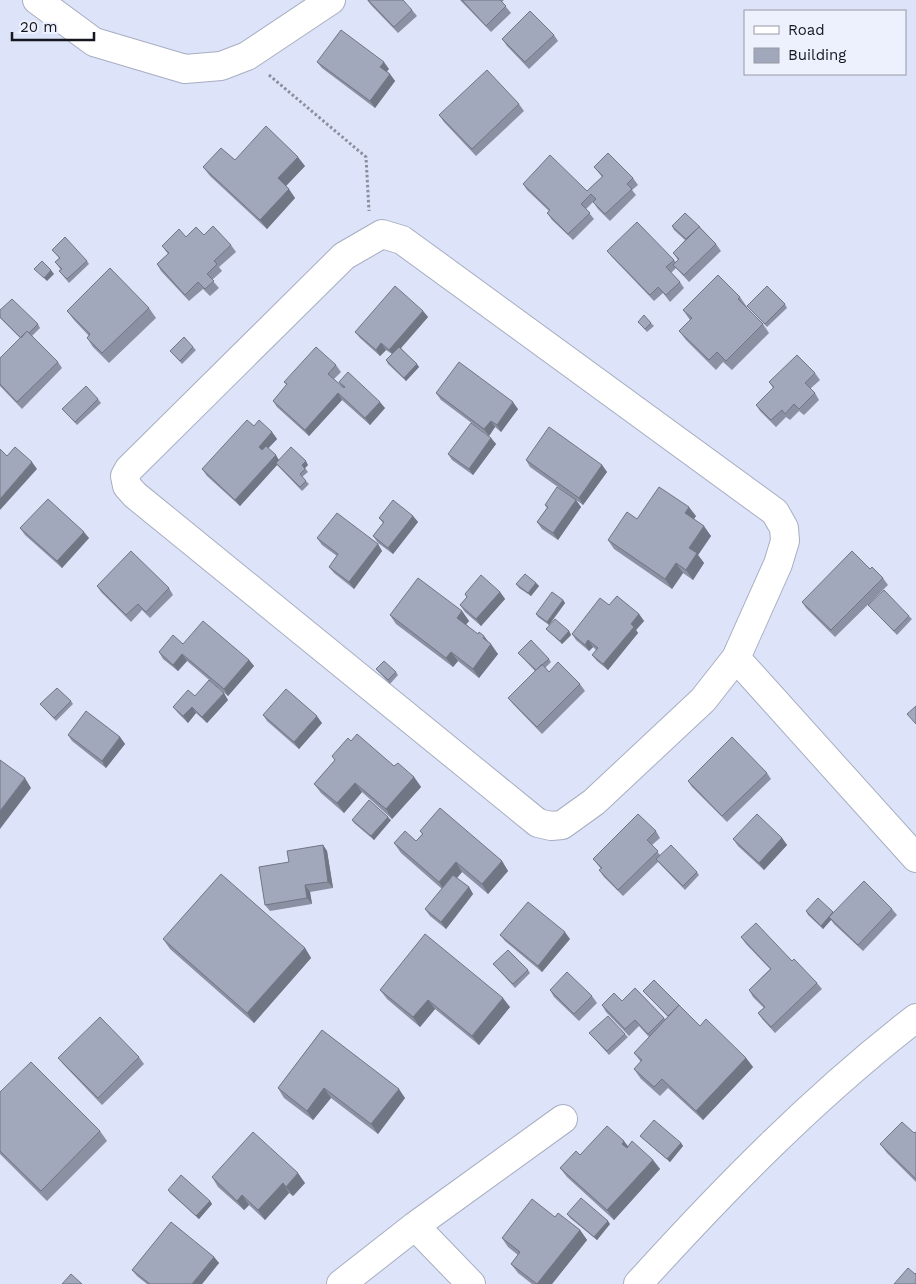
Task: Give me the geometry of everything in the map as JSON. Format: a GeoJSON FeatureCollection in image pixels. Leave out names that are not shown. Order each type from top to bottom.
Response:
{"type":"FeatureCollection","features":[{"type":"Feature","properties":{"kind":"street"},"geometry":{"type":"LineString","coordinates":[[37,0],[94,42],[185,69],[221,66],[248,56],[331,0]]}},
{"type":"Feature","properties":{"kind":"street"},"geometry":{"type":"LineString","coordinates":[[382,234],[402,240],[775,512],[784,528],[785,541],[778,564],[736,658],[702,700],[594,802],[562,825],[538,824],[135,495],[128,486],[125,476],[129,469],[344,256],[382,234]]}},
{"type":"Feature","properties":{"kind":"street"},"geometry":{"type":"LineString","coordinates":[[736,658],[916,858]]}},
{"type":"Feature","properties":{"kind":"street"},"geometry":{"type":"LineString","coordinates":[[638,1284],[789,1126],[882,1044],[916,1018]]}},
{"type":"Feature","properties":{"kind":"street"},"geometry":{"type":"LineString","coordinates":[[341,1284],[415,1226],[563,1119]]}},
{"type":"Feature","properties":{"kind":"street"},"geometry":{"type":"LineString","coordinates":[[415,1226],[471,1284]]}},
{"type":"Feature","properties":{"kind":"path"},"geometry":{"type":"LineString","coordinates":[[248,56],[366,157],[370,240]]}},
{"type":"Feature","properties":{"kind":"building"},"geometry":{"type":"Polygon","coordinates":[[[368,0],[403,0],[412,10],[394,27],[368,0]]]}},
{"type":"Feature","properties":{"kind":"building"},"geometry":{"type":"Polygon","coordinates":[[[462,0],[500,0],[506,6],[486,26],[462,0]]]}},
{"type":"Feature","properties":{"kind":"building"},"geometry":{"type":"Polygon","coordinates":[[[530,11],[554,35],[525,62],[502,39],[530,11]]]}},
{"type":"Feature","properties":{"kind":"building"},"geometry":{"type":"Polygon","coordinates":[[[341,30],[384,62],[380,67],[390,74],[370,101],[317,62],[341,30]]]}},
{"type":"Feature","properties":{"kind":"building"},"geometry":{"type":"Polygon","coordinates":[[[487,70],[519,104],[472,149],[439,115],[487,70]]]}},
{"type":"Feature","properties":{"kind":"building"},"geometry":{"type":"Polygon","coordinates":[[[266,126],[298,157],[278,178],[289,189],[260,220],[203,167],[221,148],[235,160],[266,126]]]}},
{"type":"Feature","properties":{"kind":"building"},"geometry":{"type":"Polygon","coordinates":[[[608,153],[633,178],[627,184],[632,189],[605,214],[593,202],[596,199],[591,194],[581,204],[590,213],[568,234],[547,213],[550,210],[523,184],[550,155],[587,191],[603,176],[594,167],[608,153]]]}},
{"type":"Feature","properties":{"kind":"building"},"geometry":{"type":"Polygon","coordinates":[[[685,213],[700,227],[686,239],[672,226],[685,213]]]}},
{"type":"Feature","properties":{"kind":"building"},"geometry":{"type":"Polygon","coordinates":[[[637,222],[674,260],[666,267],[680,282],[666,295],[658,287],[650,295],[607,251],[637,222]]]}},
{"type":"Feature","properties":{"kind":"building"},"geometry":{"type":"Polygon","coordinates":[[[213,226],[231,245],[214,261],[217,264],[207,274],[214,281],[205,289],[198,282],[185,295],[157,264],[169,253],[162,246],[179,229],[186,237],[196,227],[204,235],[213,226]]]}},
{"type":"Feature","properties":{"kind":"building"},"geometry":{"type":"Polygon","coordinates":[[[699,227],[716,244],[684,275],[673,265],[679,259],[673,253],[699,227]]]}},
{"type":"Feature","properties":{"kind":"building"},"geometry":{"type":"Polygon","coordinates":[[[65,237],[87,261],[67,279],[59,271],[62,269],[55,262],[60,258],[52,250],[65,237]]]}},
{"type":"Feature","properties":{"kind":"building"},"geometry":{"type":"Polygon","coordinates":[[[42,261],[51,270],[44,278],[34,269],[42,261]]]}},
{"type":"Feature","properties":{"kind":"building"},"geometry":{"type":"Polygon","coordinates":[[[110,268],[149,308],[102,353],[87,338],[90,334],[67,311],[110,268]]]}},
{"type":"Feature","properties":{"kind":"building"},"geometry":{"type":"Polygon","coordinates":[[[718,275],[740,297],[738,299],[763,324],[726,361],[717,352],[709,360],[679,331],[692,318],[683,310],[718,275]]]}},
{"type":"Feature","properties":{"kind":"building"},"geometry":{"type":"Polygon","coordinates":[[[395,286],[423,311],[389,350],[381,343],[376,350],[355,332],[395,286]]]}},
{"type":"Feature","properties":{"kind":"building"},"geometry":{"type":"Polygon","coordinates":[[[767,286],[785,304],[765,324],[747,306],[767,286]]]}},
{"type":"Feature","properties":{"kind":"building"},"geometry":{"type":"Polygon","coordinates":[[[12,299],[38,324],[29,333],[27,331],[21,338],[0,317],[0,310],[12,299]]]}},
{"type":"Feature","properties":{"kind":"building"},"geometry":{"type":"Polygon","coordinates":[[[644,315],[651,323],[645,329],[638,322],[644,315]]]}},
{"type":"Feature","properties":{"kind":"building"},"geometry":{"type":"Polygon","coordinates":[[[27,331],[58,362],[17,402],[0,384],[0,358],[27,331]]]}},
{"type":"Feature","properties":{"kind":"building"},"geometry":{"type":"Polygon","coordinates":[[[184,337],[193,347],[180,361],[170,351],[184,337]]]}},
{"type":"Feature","properties":{"kind":"building"},"geometry":{"type":"Polygon","coordinates":[[[316,347],[336,365],[328,374],[344,388],[339,382],[348,372],[380,402],[365,418],[338,393],[305,430],[273,401],[287,384],[284,382],[316,347]]]}},
{"type":"Feature","properties":{"kind":"building"},"geometry":{"type":"Polygon","coordinates":[[[399,347],[417,364],[404,378],[386,360],[399,347]]]}},
{"type":"Feature","properties":{"kind":"building"},"geometry":{"type":"Polygon","coordinates":[[[797,355],[815,373],[805,383],[815,393],[799,409],[794,404],[785,414],[782,410],[771,420],[756,405],[774,387],[769,382],[797,355]]]}},
{"type":"Feature","properties":{"kind":"building"},"geometry":{"type":"Polygon","coordinates":[[[459,362],[513,402],[497,425],[491,421],[484,429],[436,393],[459,362]]]}},
{"type":"Feature","properties":{"kind":"building"},"geometry":{"type":"Polygon","coordinates":[[[86,386],[98,399],[75,422],[62,409],[86,386]]]}},
{"type":"Feature","properties":{"kind":"building"},"geometry":{"type":"Polygon","coordinates":[[[247,420],[254,426],[259,420],[272,432],[259,447],[262,450],[266,446],[276,455],[235,500],[202,469],[247,420]]]}},
{"type":"Feature","properties":{"kind":"building"},"geometry":{"type":"Polygon","coordinates":[[[471,423],[491,438],[469,469],[448,454],[471,423]]]}},
{"type":"Feature","properties":{"kind":"building"},"geometry":{"type":"Polygon","coordinates":[[[549,427],[602,465],[579,498],[526,460],[549,427]]]}},
{"type":"Feature","properties":{"kind":"building"},"geometry":{"type":"Polygon","coordinates":[[[15,447],[32,462],[0,499],[0,449],[7,456],[15,447]]]}},
{"type":"Feature","properties":{"kind":"building"},"geometry":{"type":"Polygon","coordinates":[[[291,447],[306,461],[302,465],[305,469],[300,474],[306,481],[300,487],[276,463],[291,447]]]}},
{"type":"Feature","properties":{"kind":"building"},"geometry":{"type":"Polygon","coordinates":[[[557,487],[576,500],[553,533],[537,522],[548,507],[545,505],[557,487]]]}},
{"type":"Feature","properties":{"kind":"building"},"geometry":{"type":"Polygon","coordinates":[[[659,487],[689,507],[685,513],[704,526],[689,548],[697,553],[686,570],[676,563],[665,579],[608,540],[627,512],[637,519],[659,487]]]}},
{"type":"Feature","properties":{"kind":"building"},"geometry":{"type":"Polygon","coordinates":[[[48,499],[84,532],[57,561],[20,528],[48,499]]]}},
{"type":"Feature","properties":{"kind":"building"},"geometry":{"type":"Polygon","coordinates":[[[393,500],[413,516],[388,548],[373,536],[384,522],[379,518],[393,500]]]}},
{"type":"Feature","properties":{"kind":"building"},"geometry":{"type":"Polygon","coordinates":[[[337,513],[378,544],[349,582],[329,567],[338,554],[317,538],[337,513]]]}},
{"type":"Feature","properties":{"kind":"building"},"geometry":{"type":"Polygon","coordinates":[[[131,551],[169,588],[146,612],[138,604],[126,615],[97,586],[131,551]]]}},
{"type":"Feature","properties":{"kind":"building"},"geometry":{"type":"Polygon","coordinates":[[[852,551],[870,569],[872,567],[883,578],[831,630],[802,602],[852,551]]]}},
{"type":"Feature","properties":{"kind":"building"},"geometry":{"type":"Polygon","coordinates":[[[525,574],[536,583],[528,593],[516,584],[525,574]]]}},
{"type":"Feature","properties":{"kind":"building"},"geometry":{"type":"Polygon","coordinates":[[[481,575],[500,592],[476,619],[460,605],[467,597],[465,594],[481,575]]]}},
{"type":"Feature","properties":{"kind":"building"},"geometry":{"type":"Polygon","coordinates":[[[418,578],[462,611],[457,618],[478,634],[479,632],[491,644],[473,669],[451,652],[446,658],[390,615],[418,578]]]}},
{"type":"Feature","properties":{"kind":"building"},"geometry":{"type":"Polygon","coordinates":[[[884,590],[909,616],[894,631],[868,605],[884,590]]]}},
{"type":"Feature","properties":{"kind":"building"},"geometry":{"type":"Polygon","coordinates":[[[552,592],[563,600],[547,622],[536,614],[552,592]]]}},
{"type":"Feature","properties":{"kind":"building"},"geometry":{"type":"Polygon","coordinates":[[[617,596],[639,614],[631,624],[634,627],[603,664],[592,655],[598,648],[588,640],[585,645],[572,634],[600,598],[609,605],[617,596]]]}},
{"type":"Feature","properties":{"kind":"building"},"geometry":{"type":"Polygon","coordinates":[[[555,619],[569,631],[560,641],[546,629],[555,619]]]}},
{"type":"Feature","properties":{"kind":"building"},"geometry":{"type":"Polygon","coordinates":[[[203,621],[249,660],[224,689],[182,654],[173,665],[159,652],[173,635],[183,644],[203,621]]]}},
{"type":"Feature","properties":{"kind":"building"},"geometry":{"type":"Polygon","coordinates":[[[531,640],[549,659],[536,670],[518,653],[531,640]]]}},
{"type":"Feature","properties":{"kind":"building"},"geometry":{"type":"Polygon","coordinates":[[[384,661],[396,672],[388,680],[376,669],[384,661]]]}},
{"type":"Feature","properties":{"kind":"building"},"geometry":{"type":"Polygon","coordinates":[[[558,662],[580,684],[537,727],[508,698],[542,664],[549,672],[558,662]]]}},
{"type":"Feature","properties":{"kind":"building"},"geometry":{"type":"Polygon","coordinates":[[[209,680],[224,693],[202,717],[192,707],[183,716],[173,707],[188,690],[195,696],[209,680]]]}},
{"type":"Feature","properties":{"kind":"building"},"geometry":{"type":"Polygon","coordinates":[[[57,688],[71,701],[54,718],[40,704],[57,688]]]}},
{"type":"Feature","properties":{"kind":"building"},"geometry":{"type":"Polygon","coordinates":[[[286,689],[317,716],[294,742],[263,715],[286,689]]]}},
{"type":"Feature","properties":{"kind":"building"},"geometry":{"type":"Polygon","coordinates":[[[916,706],[916,724],[907,714],[916,706]]]}},
{"type":"Feature","properties":{"kind":"building"},"geometry":{"type":"Polygon","coordinates":[[[86,711],[120,737],[102,761],[68,735],[86,711]]]}},
{"type":"Feature","properties":{"kind":"building"},"geometry":{"type":"Polygon","coordinates":[[[357,734],[394,766],[398,763],[414,777],[386,809],[355,783],[337,803],[314,784],[335,760],[332,756],[348,738],[351,741],[357,734]]]}},
{"type":"Feature","properties":{"kind":"building"},"geometry":{"type":"Polygon","coordinates":[[[732,737],[767,773],[722,816],[688,781],[732,737]]]}},
{"type":"Feature","properties":{"kind":"building"},"geometry":{"type":"Polygon","coordinates":[[[0,760],[25,778],[0,811],[0,760]]]}},
{"type":"Feature","properties":{"kind":"building"},"geometry":{"type":"Polygon","coordinates":[[[369,800],[388,817],[371,836],[352,820],[369,800]]]}},
{"type":"Feature","properties":{"kind":"building"},"geometry":{"type":"Polygon","coordinates":[[[440,808],[502,861],[482,884],[456,862],[439,882],[394,843],[405,831],[416,841],[423,834],[420,831],[440,808]]]}},
{"type":"Feature","properties":{"kind":"building"},"geometry":{"type":"Polygon","coordinates":[[[638,814],[656,831],[647,840],[658,851],[618,890],[599,870],[602,868],[593,859],[638,814]]]}},
{"type":"Feature","properties":{"kind":"building"},"geometry":{"type":"Polygon","coordinates":[[[757,814],[782,838],[759,863],[733,839],[757,814]]]}},
{"type":"Feature","properties":{"kind":"building"},"geometry":{"type":"Polygon","coordinates":[[[323,845],[328,882],[305,885],[307,898],[265,905],[259,867],[289,862],[287,851],[323,845]]]}},
{"type":"Feature","properties":{"kind":"building"},"geometry":{"type":"Polygon","coordinates":[[[671,845],[697,872],[683,886],[656,859],[671,845]]]}},
{"type":"Feature","properties":{"kind":"building"},"geometry":{"type":"Polygon","coordinates":[[[221,874],[305,948],[247,1013],[163,939],[221,874]]]}},
{"type":"Feature","properties":{"kind":"building"},"geometry":{"type":"Polygon","coordinates":[[[453,875],[469,887],[441,922],[425,909],[453,875]]]}},
{"type":"Feature","properties":{"kind":"building"},"geometry":{"type":"Polygon","coordinates":[[[864,881],[892,909],[858,945],[829,917],[864,881]]]}},
{"type":"Feature","properties":{"kind":"building"},"geometry":{"type":"Polygon","coordinates":[[[818,898],[833,912],[821,926],[806,911],[818,898]]]}},
{"type":"Feature","properties":{"kind":"building"},"geometry":{"type":"Polygon","coordinates":[[[528,902],[565,932],[538,966],[500,935],[528,902]]]}},
{"type":"Feature","properties":{"kind":"building"},"geometry":{"type":"Polygon","coordinates":[[[756,923],[792,961],[794,959],[817,983],[771,1027],[758,1013],[765,1007],[749,990],[771,969],[741,937],[756,923]]]}},
{"type":"Feature","properties":{"kind":"building"},"geometry":{"type":"Polygon","coordinates":[[[425,934],[503,998],[472,1036],[428,1000],[413,1017],[380,990],[425,934]]]}},
{"type":"Feature","properties":{"kind":"building"},"geometry":{"type":"Polygon","coordinates":[[[508,950],[528,970],[513,984],[493,964],[508,950]]]}},
{"type":"Feature","properties":{"kind":"building"},"geometry":{"type":"Polygon","coordinates":[[[567,972],[592,996],[574,1014],[550,990],[567,972]]]}},
{"type":"Feature","properties":{"kind":"building"},"geometry":{"type":"Polygon","coordinates":[[[654,980],[679,1005],[668,1016],[643,991],[654,980]]]}},
{"type":"Feature","properties":{"kind":"building"},"geometry":{"type":"Polygon","coordinates":[[[635,988],[664,1018],[648,1034],[635,1020],[625,1029],[602,1005],[614,993],[622,1001],[635,988]]]}},
{"type":"Feature","properties":{"kind":"building"},"geometry":{"type":"Polygon","coordinates":[[[679,1005],[700,1026],[706,1019],[746,1058],[696,1111],[662,1079],[654,1087],[634,1069],[642,1060],[634,1053],[679,1005]]]}},
{"type":"Feature","properties":{"kind":"building"},"geometry":{"type":"Polygon","coordinates":[[[608,1016],[625,1034],[607,1051],[589,1033],[608,1016]]]}},
{"type":"Feature","properties":{"kind":"building"},"geometry":{"type":"Polygon","coordinates":[[[100,1017],[139,1057],[98,1098],[58,1058],[100,1017]]]}},
{"type":"Feature","properties":{"kind":"building"},"geometry":{"type":"Polygon","coordinates":[[[322,1030],[399,1089],[371,1124],[324,1088],[307,1111],[278,1088],[322,1030]]]}},
{"type":"Feature","properties":{"kind":"building"},"geometry":{"type":"Polygon","coordinates":[[[31,1062],[100,1131],[41,1191],[0,1151],[0,1092],[31,1062]]]}},
{"type":"Feature","properties":{"kind":"building"},"geometry":{"type":"Polygon","coordinates":[[[654,1120],[681,1143],[667,1159],[640,1136],[654,1120]]]}},
{"type":"Feature","properties":{"kind":"building"},"geometry":{"type":"Polygon","coordinates":[[[902,1122],[914,1133],[916,1132],[916,1179],[880,1144],[902,1122]]]}},
{"type":"Feature","properties":{"kind":"building"},"geometry":{"type":"Polygon","coordinates":[[[607,1126],[624,1141],[622,1144],[627,1148],[632,1141],[653,1160],[607,1210],[560,1168],[576,1151],[580,1155],[607,1126]]]}},
{"type":"Feature","properties":{"kind":"building"},"geometry":{"type":"Polygon","coordinates":[[[253,1132],[298,1173],[286,1187],[283,1183],[258,1210],[242,1195],[237,1201],[212,1177],[253,1132]]]}},
{"type":"Feature","properties":{"kind":"building"},"geometry":{"type":"Polygon","coordinates":[[[181,1175],[210,1201],[196,1216],[168,1190],[181,1175]]]}},
{"type":"Feature","properties":{"kind":"building"},"geometry":{"type":"Polygon","coordinates":[[[581,1198],[608,1221],[594,1237],[567,1214],[581,1198]]]}},
{"type":"Feature","properties":{"kind":"building"},"geometry":{"type":"Polygon","coordinates":[[[532,1199],[555,1217],[558,1213],[580,1230],[537,1284],[511,1264],[520,1252],[502,1238],[532,1199]]]}},
{"type":"Feature","properties":{"kind":"building"},"geometry":{"type":"Polygon","coordinates":[[[171,1222],[214,1257],[192,1284],[150,1284],[132,1270],[171,1222]]]}},
{"type":"Feature","properties":{"kind":"building"},"geometry":{"type":"Polygon","coordinates":[[[908,1268],[916,1273],[916,1284],[894,1284],[908,1268]]]}},
{"type":"Feature","properties":{"kind":"building"},"geometry":{"type":"Polygon","coordinates":[[[71,1274],[82,1284],[62,1284],[71,1274]]]}}]}
